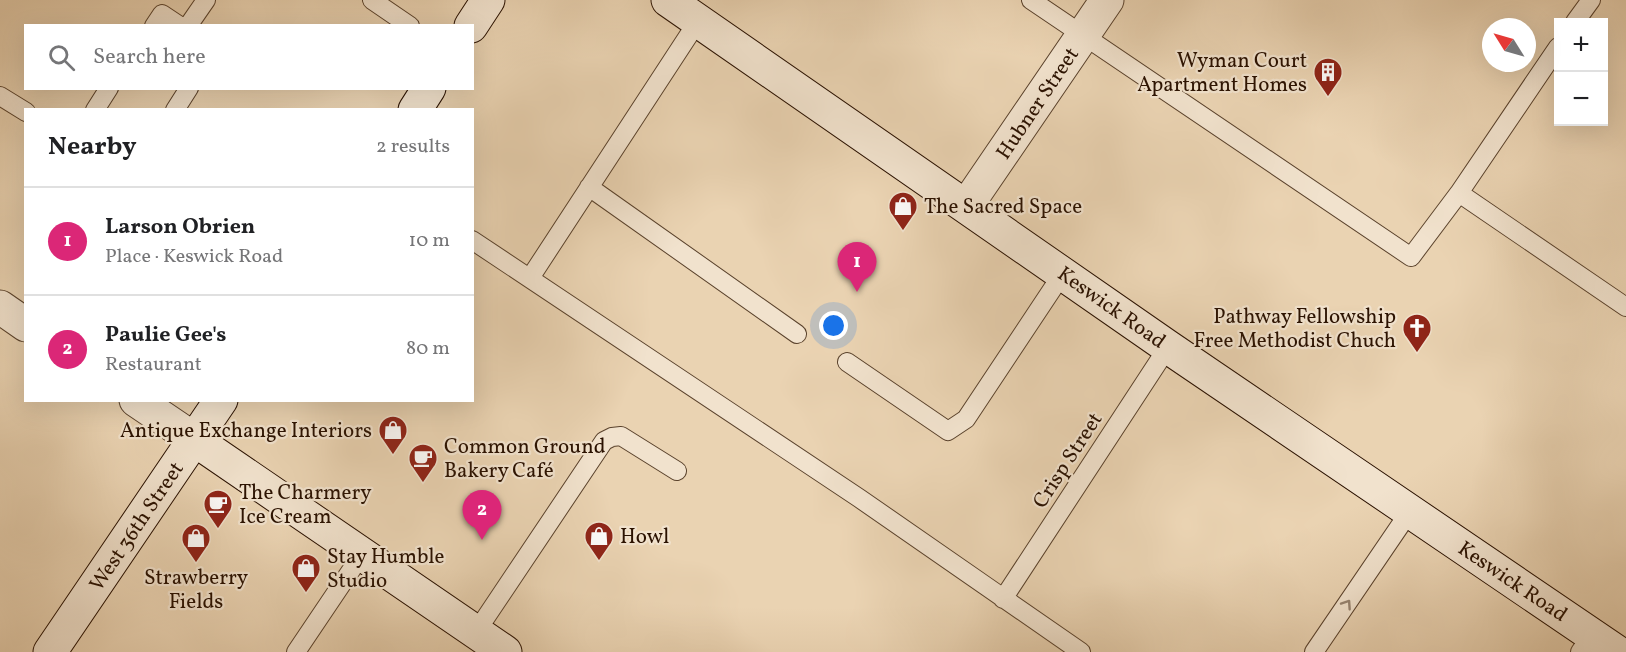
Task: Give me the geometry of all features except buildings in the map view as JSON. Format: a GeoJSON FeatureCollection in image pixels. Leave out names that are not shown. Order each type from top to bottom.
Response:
{"type":"FeatureCollection","features":[{"type":"Feature","properties":{"kind":"street"},"geometry":{"type":"LineString","coordinates":[[472,24],[488,0]]}},
{"type":"Feature","properties":{"kind":"street","name":"Keswick Road"},"geometry":{"type":"LineString","coordinates":[[668,0],[967,205],[1168,347],[1410,511],[1596,646]]}},
{"type":"Feature","properties":{"kind":"street","name":"Hubner Street"},"geometry":{"type":"LineString","coordinates":[[967,205],[1107,0]]}},
{"type":"Feature","properties":{"kind":"street"},"geometry":{"type":"LineString","coordinates":[[416,108],[428,90]]}},
{"type":"Feature","properties":{"kind":"street"},"geometry":{"type":"LineString","coordinates":[[0,307],[24,324]]}},
{"type":"Feature","properties":{"kind":"street"},"geometry":{"type":"LineString","coordinates":[[139,402],[505,652]]}},
{"type":"Feature","properties":{"kind":"street","name":"West 36th Street"},"geometry":{"type":"LineString","coordinates":[[50,652],[221,402]]}},
{"type":"Feature","properties":{"kind":"lane"},"geometry":{"type":"LineString","coordinates":[[189,24],[206,0]]}},
{"type":"Feature","properties":{"kind":"lane"},"geometry":{"type":"LineString","coordinates":[[372,0],[407,24]]}},
{"type":"Feature","properties":{"kind":"lane"},"geometry":{"type":"LineString","coordinates":[[1031,0],[1411,257],[1459,193],[1554,53]]}},
{"type":"Feature","properties":{"kind":"lane"},"geometry":{"type":"LineString","coordinates":[[1578,18],[1591,0]]}},
{"type":"Feature","properties":{"kind":"lane"},"geometry":{"type":"LineString","coordinates":[[155,24],[162,14],[177,24]]}},
{"type":"Feature","properties":{"kind":"lane"},"geometry":{"type":"LineString","coordinates":[[530,278],[698,21]]}},
{"type":"Feature","properties":{"kind":"lane"},"geometry":{"type":"LineString","coordinates":[[95,108],[108,90]]}},
{"type":"Feature","properties":{"kind":"lane"},"geometry":{"type":"LineString","coordinates":[[177,108],[188,90]]}},
{"type":"Feature","properties":{"kind":"lane"},"geometry":{"type":"LineString","coordinates":[[0,96],[24,111]]}},
{"type":"Feature","properties":{"kind":"lane"},"geometry":{"type":"LineString","coordinates":[[589,187],[797,334]]}},
{"type":"Feature","properties":{"kind":"lane"},"geometry":{"type":"LineString","coordinates":[[1459,193],[1626,307]]}},
{"type":"Feature","properties":{"kind":"lane"},"geometry":{"type":"LineString","coordinates":[[474,241],[849,491],[1081,652]]}},
{"type":"Feature","properties":{"kind":"lane"},"geometry":{"type":"LineString","coordinates":[[847,362],[948,431],[966,419],[1063,273]]}},
{"type":"Feature","properties":{"kind":"lane","name":"Crisp Street"},"geometry":{"type":"LineString","coordinates":[[1003,598],[1168,347]]}},
{"type":"Feature","properties":{"kind":"lane"},"geometry":{"type":"LineString","coordinates":[[476,632],[604,441],[612,436],[621,436],[677,471]]}},
{"type":"Feature","properties":{"kind":"lane"},"geometry":{"type":"LineString","coordinates":[[1314,652],[1410,511]]}},
{"type":"Feature","properties":{"kind":"lane"},"geometry":{"type":"LineString","coordinates":[[296,652],[362,555]]}},
{"type":"Feature","properties":{"kind":"place","name":"Wyman Court Apartment Homes"},"geometry":{"type":"Point","coordinates":[1328,98]}},
{"type":"Feature","properties":{"kind":"place","name":"The Sacred Space"},"geometry":{"type":"Point","coordinates":[903,232]}},
{"type":"Feature","properties":{"kind":"place","name":"Larson Obrien"},"geometry":{"type":"Point","coordinates":[857,292]}},
{"type":"Feature","properties":{"kind":"place","name":"Pathway Fellowship Free Methodist Chuch"},"geometry":{"type":"Point","coordinates":[1417,354]}},
{"type":"Feature","properties":{"kind":"place","name":"Antique Exchange Interiors"},"geometry":{"type":"Point","coordinates":[393,456]}},
{"type":"Feature","properties":{"kind":"place","name":"Common Ground Bakery Café"},"geometry":{"type":"Point","coordinates":[423,484]}},
{"type":"Feature","properties":{"kind":"place","name":"The Charmery Ice Cream"},"geometry":{"type":"Point","coordinates":[218,530]}},
{"type":"Feature","properties":{"kind":"place","name":"Paulie Gee's"},"geometry":{"type":"Point","coordinates":[482,540]}},
{"type":"Feature","properties":{"kind":"place","name":"Howl"},"geometry":{"type":"Point","coordinates":[599,562]}},
{"type":"Feature","properties":{"kind":"place","name":"Strawberry Fields"},"geometry":{"type":"Point","coordinates":[196,564]}},
{"type":"Feature","properties":{"kind":"place","name":"Stay Humble Studio"},"geometry":{"type":"Point","coordinates":[306,594]}}]}
